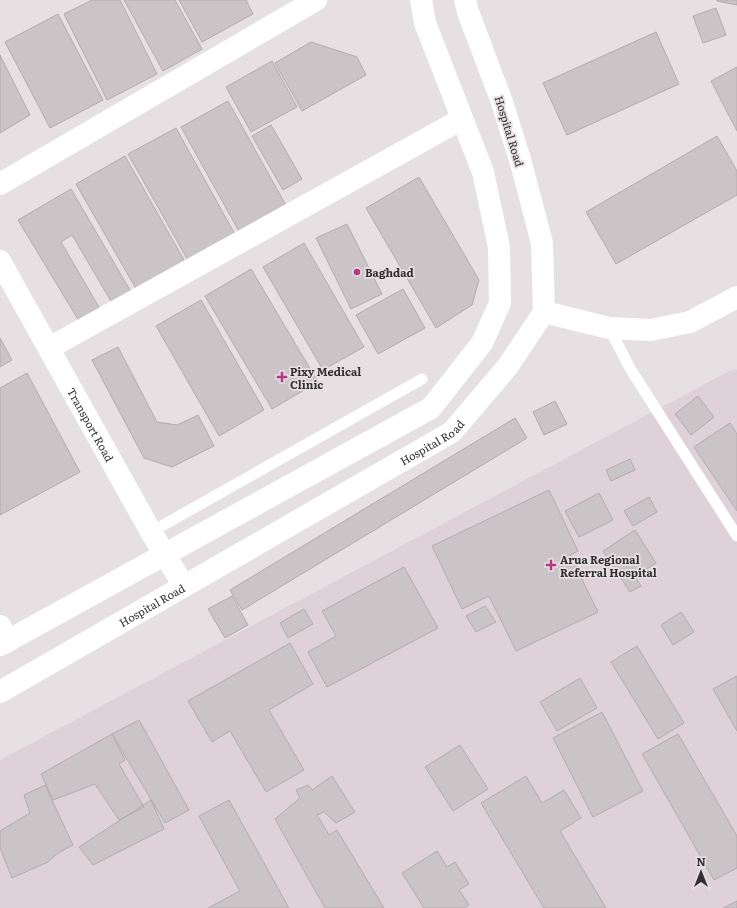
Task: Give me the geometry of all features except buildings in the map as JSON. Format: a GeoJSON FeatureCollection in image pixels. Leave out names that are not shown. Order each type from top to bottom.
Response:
{"type":"FeatureCollection","features":[{"type":"Feature","properties":{"kind":"main road"},"geometry":{"type":"LineString","coordinates":[[0,184],[316,0]]}},
{"type":"Feature","properties":{"kind":"main road"},"geometry":{"type":"LineString","coordinates":[[3,637],[164,555],[432,408],[482,343],[500,303],[499,247],[483,172],[425,24],[421,0]]}},
{"type":"Feature","properties":{"kind":"main road","name":"Hospital Road"},"geometry":{"type":"LineString","coordinates":[[0,692],[452,432],[508,366],[544,312],[542,243],[521,163],[502,102],[468,12],[465,0]]}},
{"type":"Feature","properties":{"kind":"main road"},"geometry":{"type":"LineString","coordinates":[[49,348],[462,119]]}},
{"type":"Feature","properties":{"kind":"main road","name":"Transport Road"},"geometry":{"type":"LineString","coordinates":[[0,261],[164,555],[184,586]]}},
{"type":"Feature","properties":{"kind":"main road"},"geometry":{"type":"LineString","coordinates":[[544,312],[609,328],[651,330],[690,322],[737,297]]}},
{"type":"Feature","properties":{"kind":"lane"},"geometry":{"type":"LineString","coordinates":[[609,328],[631,370],[737,536]]}},
{"type":"Feature","properties":{"kind":"lane"},"geometry":{"type":"LineString","coordinates":[[151,532],[422,379]]}},
{"type":"Feature","properties":{"kind":"shaded area","name":"Arua Regional Referral Hospital"},"geometry":{"type":"Polygon","coordinates":[[[733,369],[737,370],[737,908],[0,908],[0,760],[733,369]]]}},
{"type":"Feature","properties":{"kind":"place","name":"Baghdad"},"geometry":{"type":"Point","coordinates":[357,272]}},
{"type":"Feature","properties":{"kind":"place","name":"Pixy Medical Clinic"},"geometry":{"type":"Point","coordinates":[282,377]}},
{"type":"Feature","properties":{"kind":"place","name":"Arua Regional Referral Hospital"},"geometry":{"type":"Point","coordinates":[551,565]}}]}
